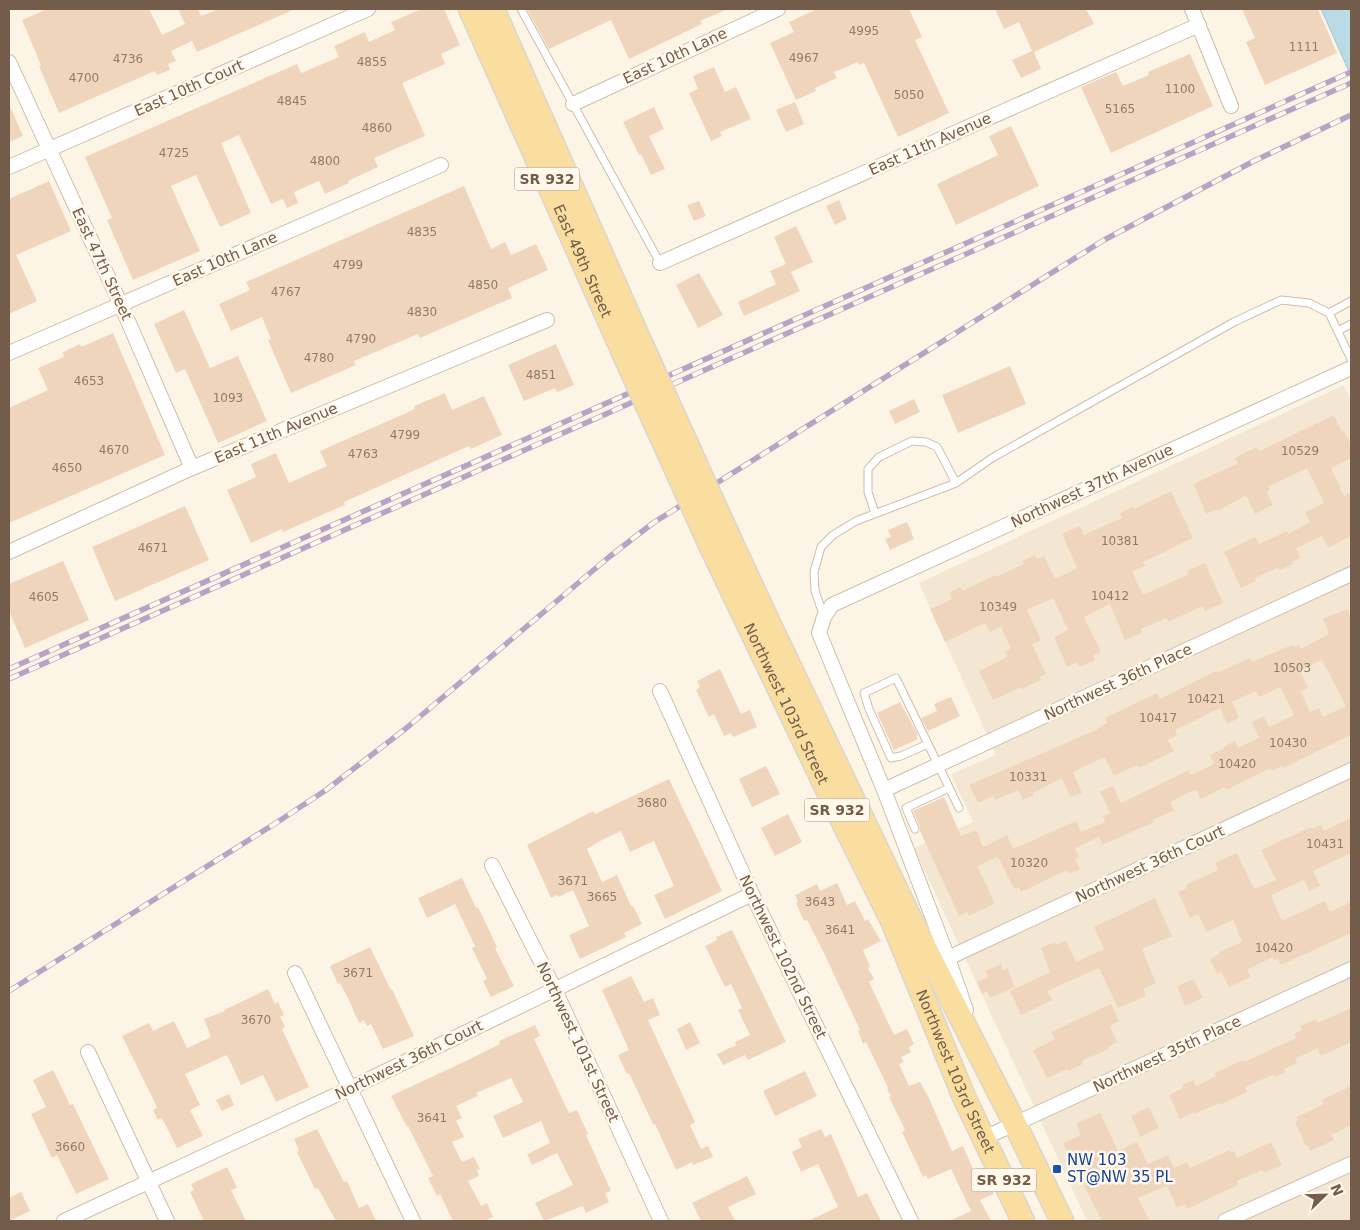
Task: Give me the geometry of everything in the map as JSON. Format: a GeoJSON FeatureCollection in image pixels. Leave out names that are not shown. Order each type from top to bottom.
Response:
{"type":"FeatureCollection","features":[{"type":"Feature","properties":{"kind":"main road","name":"East 49th Street"},"geometry":{"type":"LineString","coordinates":[[470,9],[632,346]]}},
{"type":"Feature","properties":{"kind":"main road","name":"East 49th Street"},"geometry":{"type":"LineString","coordinates":[[494,9],[632,346]]}},
{"type":"Feature","properties":{"kind":"main road","name":"Northwest 103rd Street"},"geometry":{"type":"LineString","coordinates":[[632,346],[828,792],[893,923],[961,1091],[1023,1221]]}},
{"type":"Feature","properties":{"kind":"main road","name":"Northwest 103rd Street"},"geometry":{"type":"LineString","coordinates":[[719,541],[769,623],[910,916],[1016,1124],[1062,1221]]}},
{"type":"Feature","properties":{"kind":"street","name":"East 10th Court"},"geometry":{"type":"LineString","coordinates":[[9,167],[368,9]]}},
{"type":"Feature","properties":{"kind":"street","name":"East 10th Lane"},"geometry":{"type":"LineString","coordinates":[[573,104],[778,9]]}},
{"type":"Feature","properties":{"kind":"street"},"geometry":{"type":"LineString","coordinates":[[1192,9],[1231,106]]}},
{"type":"Feature","properties":{"kind":"street","name":"East 11th Avenue"},"geometry":{"type":"LineString","coordinates":[[660,263],[1199,24]]}},
{"type":"Feature","properties":{"kind":"street","name":"East 47th Street"},"geometry":{"type":"LineString","coordinates":[[9,62],[121,305],[192,468]]}},
{"type":"Feature","properties":{"kind":"street","name":"East 10th Lane"},"geometry":{"type":"LineString","coordinates":[[9,353],[440,165]]}},
{"type":"Feature","properties":{"kind":"street","name":"East 11th Avenue"},"geometry":{"type":"LineString","coordinates":[[9,552],[192,468],[547,320]]}},
{"type":"Feature","properties":{"kind":"street","name":"Northwest 37th Avenue"},"geometry":{"type":"LineString","coordinates":[[832,604],[1351,368]]}},
{"type":"Feature","properties":{"kind":"street","name":"Northwest 36th Place"},"geometry":{"type":"LineString","coordinates":[[884,790],[1351,574]]}},
{"type":"Feature","properties":{"kind":"street","name":"Northwest 103rd Street"},"geometry":{"type":"LineString","coordinates":[[832,604],[824,617],[819,632],[884,790],[948,958],[977,1048]]}},
{"type":"Feature","properties":{"kind":"street","name":"Northwest 102nd Street"},"geometry":{"type":"LineString","coordinates":[[660,691],[752,894],[911,1221]]}},
{"type":"Feature","properties":{"kind":"street","name":"Northwest 36th Court"},"geometry":{"type":"LineString","coordinates":[[948,958],[1351,770]]}},
{"type":"Feature","properties":{"kind":"street","name":"Northwest 101st Street"},"geometry":{"type":"LineString","coordinates":[[492,864],[555,990],[662,1221]]}},
{"type":"Feature","properties":{"kind":"street","name":"Northwest 36th Court"},"geometry":{"type":"LineString","coordinates":[[64,1221],[351,1088],[752,894]]}},
{"type":"Feature","properties":{"kind":"street","name":"Northwest 35th Place"},"geometry":{"type":"LineString","coordinates":[[984,1138],[1351,969]]}},
{"type":"Feature","properties":{"kind":"street"},"geometry":{"type":"LineString","coordinates":[[295,973],[413,1221]]}},
{"type":"Feature","properties":{"kind":"street"},"geometry":{"type":"LineString","coordinates":[[88,1052],[167,1221]]}},
{"type":"Feature","properties":{"kind":"street"},"geometry":{"type":"LineString","coordinates":[[1225,1221],[1351,1164]]}},
{"type":"Feature","properties":{"kind":"lane"},"geometry":{"type":"LineString","coordinates":[[521,9],[660,263]]}},
{"type":"Feature","properties":{"kind":"lane"},"geometry":{"type":"LineString","coordinates":[[824,617],[815,591],[814,572],[821,547],[833,535],[856,521],[956,483],[992,458],[1234,322],[1281,300],[1309,303],[1329,313],[1349,349],[1351,359]]}},
{"type":"Feature","properties":{"kind":"lane"},"geometry":{"type":"LineString","coordinates":[[1329,313],[1351,301]]}},
{"type":"Feature","properties":{"kind":"lane"},"geometry":{"type":"LineString","coordinates":[[1338,331],[1351,324]]}},
{"type":"Feature","properties":{"kind":"lane"},"geometry":{"type":"LineString","coordinates":[[875,513],[868,492],[868,469],[878,457],[912,442],[926,442],[937,447],[956,483]]}},
{"type":"Feature","properties":{"kind":"lane"},"geometry":{"type":"LineString","coordinates":[[928,744],[901,756],[891,758],[869,709],[864,693],[896,678],[938,764],[959,808]]}},
{"type":"Feature","properties":{"kind":"lane"},"geometry":{"type":"LineString","coordinates":[[916,828],[906,808],[949,788]]}},
{"type":"Feature","properties":{"kind":"shaded area"},"geometry":{"type":"Polygon","coordinates":[[[1344,385],[1351,400],[1351,1221],[1087,1221],[914,848],[973,822],[951,774],[996,755],[919,583],[1344,385]]]}},
{"type":"Feature","properties":{"kind":"water"},"geometry":{"type":"Polygon","coordinates":[[[1321,9],[1351,9],[1351,76],[1321,9]]]}},
{"type":"Feature","properties":{"kind":"building"},"geometry":{"type":"Polygon","coordinates":[[[47,9],[149,9],[162,35],[185,24],[178,9],[198,9],[201,16],[219,9],[295,9],[197,52],[192,41],[171,51],[176,61],[168,64],[170,70],[157,75],[155,71],[59,113],[22,20],[47,9]]]}},
{"type":"Feature","properties":{"kind":"building"},"geometry":{"type":"Polygon","coordinates":[[[422,9],[444,9],[460,45],[441,54],[445,64],[402,83],[425,136],[374,158],[378,167],[325,194],[319,181],[294,192],[298,203],[287,208],[283,199],[271,204],[239,135],[221,143],[251,213],[220,227],[196,175],[171,186],[200,251],[133,280],[107,220],[112,218],[85,157],[297,64],[301,73],[339,57],[334,46],[365,32],[369,42],[395,30],[391,22],[422,9]]]}},
{"type":"Feature","properties":{"kind":"building"},"geometry":{"type":"Polygon","coordinates":[[[527,9],[728,9],[700,21],[702,24],[629,59],[611,20],[549,49],[527,9]]]}},
{"type":"Feature","properties":{"kind":"building"},"geometry":{"type":"Polygon","coordinates":[[[817,9],[909,9],[922,37],[915,40],[949,113],[898,137],[864,63],[859,65],[858,62],[834,72],[837,78],[815,88],[816,91],[796,100],[770,43],[794,32],[789,22],[817,9]]]}},
{"type":"Feature","properties":{"kind":"building"},"geometry":{"type":"Polygon","coordinates":[[[995,9],[1086,9],[1094,24],[1034,52],[1041,69],[1021,78],[1012,60],[1032,51],[1019,22],[1004,29],[995,9]]]}},
{"type":"Feature","properties":{"kind":"building"},"geometry":{"type":"Polygon","coordinates":[[[1242,9],[1318,9],[1337,53],[1265,85],[1246,42],[1255,38],[1242,9]]]}},
{"type":"Feature","properties":{"kind":"building"},"geometry":{"type":"Polygon","coordinates":[[[1190,54],[1213,106],[1111,153],[1081,87],[1116,72],[1123,86],[1149,75],[1148,72],[1190,54]]]}},
{"type":"Feature","properties":{"kind":"building"},"geometry":{"type":"Polygon","coordinates":[[[714,67],[725,92],[736,87],[751,119],[720,132],[722,136],[711,141],[689,93],[698,89],[693,76],[714,67]]]}},
{"type":"Feature","properties":{"kind":"building"},"geometry":{"type":"Polygon","coordinates":[[[795,102],[804,124],[786,132],[776,110],[795,102]]]}},
{"type":"Feature","properties":{"kind":"building"},"geometry":{"type":"Polygon","coordinates":[[[9,104],[23,136],[9,142],[9,104]]]}},
{"type":"Feature","properties":{"kind":"building"},"geometry":{"type":"Polygon","coordinates":[[[654,107],[664,129],[649,136],[665,169],[651,175],[623,122],[654,107]]]}},
{"type":"Feature","properties":{"kind":"building"},"geometry":{"type":"Polygon","coordinates":[[[1011,126],[1039,186],[956,225],[937,184],[998,155],[989,136],[1011,126]]]}},
{"type":"Feature","properties":{"kind":"building"},"geometry":{"type":"Polygon","coordinates":[[[49,181],[71,231],[16,255],[37,301],[9,314],[9,199],[49,181]]]}},
{"type":"Feature","properties":{"kind":"building"},"geometry":{"type":"Polygon","coordinates":[[[464,186],[491,249],[505,242],[511,255],[536,244],[548,270],[508,288],[512,298],[420,338],[418,334],[354,361],[356,365],[291,393],[268,340],[271,339],[262,317],[231,331],[219,304],[250,290],[246,282],[464,186]]]}},
{"type":"Feature","properties":{"kind":"building"},"geometry":{"type":"Polygon","coordinates":[[[839,200],[847,219],[835,225],[826,206],[839,200]]]}},
{"type":"Feature","properties":{"kind":"building"},"geometry":{"type":"Polygon","coordinates":[[[699,201],[706,216],[694,221],[687,205],[699,201]]]}},
{"type":"Feature","properties":{"kind":"building"},"geometry":{"type":"Polygon","coordinates":[[[796,226],[813,262],[791,272],[800,291],[744,316],[738,302],[776,284],[770,271],[786,264],[774,237],[796,226]]]}},
{"type":"Feature","properties":{"kind":"building"},"geometry":{"type":"Polygon","coordinates":[[[699,273],[723,315],[698,328],[676,285],[699,273]]]}},
{"type":"Feature","properties":{"kind":"building"},"geometry":{"type":"Polygon","coordinates":[[[184,310],[210,368],[238,356],[267,421],[218,443],[185,369],[176,373],[154,324],[184,310]]]}},
{"type":"Feature","properties":{"kind":"building"},"geometry":{"type":"Polygon","coordinates":[[[113,333],[165,455],[9,523],[9,408],[48,390],[38,368],[64,357],[63,352],[80,344],[81,347],[113,333]]]}},
{"type":"Feature","properties":{"kind":"building"},"geometry":{"type":"Polygon","coordinates":[[[556,344],[574,385],[557,392],[555,388],[524,401],[508,365],[556,344]]]}},
{"type":"Feature","properties":{"kind":"building"},"geometry":{"type":"Polygon","coordinates":[[[1010,366],[1026,404],[958,433],[942,395],[1010,366]]]}},
{"type":"Feature","properties":{"kind":"building"},"geometry":{"type":"Polygon","coordinates":[[[445,393],[452,410],[484,396],[502,435],[471,449],[469,446],[344,502],[345,505],[283,532],[282,529],[251,543],[227,490],[256,477],[251,464],[276,453],[289,483],[327,466],[320,451],[415,409],[414,406],[445,393]]]}},
{"type":"Feature","properties":{"kind":"building"},"geometry":{"type":"Polygon","coordinates":[[[914,399],[920,412],[895,424],[889,411],[914,399]]]}},
{"type":"Feature","properties":{"kind":"building"},"geometry":{"type":"Polygon","coordinates":[[[1334,415],[1351,445],[1351,458],[1331,468],[1344,496],[1351,492],[1351,536],[1328,548],[1322,536],[1296,548],[1300,558],[1292,562],[1293,564],[1280,570],[1279,567],[1255,578],[1256,581],[1241,588],[1224,552],[1255,537],[1259,544],[1287,531],[1288,534],[1310,522],[1305,512],[1324,503],[1307,468],[1268,487],[1270,490],[1267,492],[1273,505],[1255,514],[1246,495],[1218,511],[1217,509],[1206,514],[1194,484],[1238,463],[1235,458],[1257,447],[1259,451],[1264,449],[1334,415]]]}},
{"type":"Feature","properties":{"kind":"building"},"geometry":{"type":"Polygon","coordinates":[[[1171,491],[1193,538],[1143,562],[1145,566],[1132,572],[1143,595],[1189,574],[1187,571],[1205,563],[1223,603],[1205,611],[1203,606],[1168,622],[1167,618],[1141,629],[1142,633],[1125,640],[1110,604],[1084,617],[1101,652],[1093,655],[1095,660],[1079,667],[1077,662],[1067,667],[1054,637],[1068,630],[1053,598],[1027,610],[1041,640],[1032,644],[1046,674],[1040,677],[1041,680],[993,700],[979,671],[1007,657],[1005,652],[1011,648],[1001,627],[990,632],[985,623],[945,642],[930,609],[952,599],[949,593],[960,587],[962,591],[995,575],[996,577],[1024,564],[1022,561],[1035,555],[1037,559],[1044,556],[1055,579],[1077,568],[1062,534],[1080,526],[1084,535],[1122,518],[1120,513],[1133,507],[1134,509],[1171,491]]]}},
{"type":"Feature","properties":{"kind":"building"},"geometry":{"type":"Polygon","coordinates":[[[185,506],[209,560],[115,601],[92,547],[185,506]]]}},
{"type":"Feature","properties":{"kind":"building"},"geometry":{"type":"Polygon","coordinates":[[[907,522],[914,539],[890,550],[885,539],[891,537],[888,530],[907,522]]]}},
{"type":"Feature","properties":{"kind":"building"},"geometry":{"type":"Polygon","coordinates":[[[63,561],[89,620],[25,648],[9,611],[9,584],[63,561]]]}},
{"type":"Feature","properties":{"kind":"building"},"geometry":{"type":"Polygon","coordinates":[[[1347,609],[1351,618],[1351,735],[1283,768],[1282,766],[1272,771],[1271,768],[1226,790],[1225,787],[1201,799],[1196,789],[1170,802],[1174,810],[1153,820],[1154,822],[1102,845],[1099,837],[1075,848],[1079,857],[1075,859],[1080,869],[1069,874],[1067,870],[1021,892],[1019,887],[1014,889],[998,857],[977,866],[995,903],[969,916],[967,912],[959,916],[920,831],[913,811],[944,797],[961,836],[976,830],[983,847],[1007,835],[1013,849],[1076,821],[1081,832],[1105,822],[1103,816],[1110,813],[1100,792],[1113,786],[1121,803],[1189,770],[1191,775],[1214,764],[1210,755],[1235,741],[1238,748],[1259,738],[1252,722],[1264,716],[1269,727],[1294,715],[1280,687],[1259,697],[1256,691],[1232,702],[1239,718],[1227,724],[1220,708],[1175,730],[1177,735],[1168,740],[1174,751],[1139,768],[1137,765],[1114,776],[1105,758],[1102,758],[1073,772],[1082,793],[1070,797],[1062,778],[1023,800],[1018,790],[995,800],[993,796],[978,803],[969,785],[1096,730],[1107,723],[1105,718],[1157,693],[1160,699],[1216,671],[1217,673],[1250,658],[1252,662],[1292,645],[1294,647],[1299,645],[1301,649],[1329,634],[1323,619],[1347,609]],[[1322,660],[1300,670],[1308,688],[1301,692],[1310,712],[1319,708],[1323,717],[1346,706],[1322,660]]]}},
{"type":"Feature","properties":{"kind":"building"},"geometry":{"type":"Polygon","coordinates":[[[720,669],[741,714],[750,710],[757,727],[733,737],[731,733],[724,736],[714,714],[709,717],[696,690],[700,687],[697,681],[720,669]]]}},
{"type":"Feature","properties":{"kind":"building"},"geometry":{"type":"Polygon","coordinates":[[[951,697],[960,716],[928,731],[921,718],[937,711],[934,704],[951,697]]]}},
{"type":"Feature","properties":{"kind":"building"},"geometry":{"type":"Polygon","coordinates":[[[900,702],[918,735],[916,736],[918,739],[894,750],[877,713],[900,702]]]}},
{"type":"Feature","properties":{"kind":"building"},"geometry":{"type":"Polygon","coordinates":[[[766,766],[780,794],[752,807],[739,779],[766,766]]]}},
{"type":"Feature","properties":{"kind":"building"},"geometry":{"type":"Polygon","coordinates":[[[669,779],[722,891],[665,919],[654,895],[674,886],[654,841],[630,852],[621,831],[600,841],[587,849],[602,882],[617,875],[631,906],[633,906],[642,924],[624,933],[626,937],[580,959],[569,935],[589,926],[573,890],[551,898],[527,845],[593,811],[595,814],[669,779]]]}},
{"type":"Feature","properties":{"kind":"building"},"geometry":{"type":"Polygon","coordinates":[[[788,814],[802,842],[775,856],[761,828],[788,814]]]}},
{"type":"Feature","properties":{"kind":"building"},"geometry":{"type":"Polygon","coordinates":[[[1351,818],[1351,853],[1313,871],[1320,886],[1309,891],[1304,880],[1271,895],[1282,921],[1325,901],[1330,912],[1351,902],[1351,933],[1281,965],[1278,959],[1274,960],[1273,957],[1247,970],[1251,977],[1229,987],[1221,972],[1217,974],[1210,959],[1220,954],[1219,952],[1242,942],[1233,920],[1207,932],[1198,914],[1190,918],[1178,892],[1187,888],[1186,885],[1218,870],[1215,863],[1237,853],[1254,889],[1276,880],[1261,850],[1311,827],[1312,829],[1321,825],[1324,831],[1351,818]]]}},
{"type":"Feature","properties":{"kind":"building"},"geometry":{"type":"Polygon","coordinates":[[[462,878],[476,908],[478,907],[497,947],[495,948],[514,986],[491,997],[483,981],[487,979],[472,948],[475,946],[455,904],[427,918],[418,898],[462,878]]]}},
{"type":"Feature","properties":{"kind":"building"},"geometry":{"type":"Polygon","coordinates":[[[837,883],[847,905],[855,901],[865,921],[868,919],[881,941],[863,950],[870,967],[868,968],[874,979],[869,982],[894,1035],[907,1029],[914,1044],[909,1047],[911,1052],[901,1057],[904,1062],[899,1064],[909,1086],[920,1082],[952,1151],[963,1146],[977,1178],[985,1174],[994,1194],[980,1200],[991,1221],[950,1221],[971,1211],[951,1169],[928,1179],[926,1175],[923,1177],[902,1132],[905,1130],[889,1097],[891,1096],[888,1088],[866,1042],[863,1044],[858,1031],[860,1030],[822,949],[807,920],[804,921],[796,903],[798,902],[795,895],[817,884],[820,891],[837,883]]]}},
{"type":"Feature","properties":{"kind":"building"},"geometry":{"type":"Polygon","coordinates":[[[1155,898],[1172,936],[1142,949],[1156,983],[1143,989],[1146,996],[1118,1008],[1099,968],[1047,991],[1052,1000],[1021,1015],[1010,991],[1050,972],[1041,948],[1055,942],[1056,945],[1066,940],[1076,962],[1104,949],[1094,927],[1155,898]]]}},
{"type":"Feature","properties":{"kind":"building"},"geometry":{"type":"Polygon","coordinates":[[[732,930],[786,1042],[748,1060],[745,1055],[723,1065],[717,1054],[736,1045],[735,1042],[750,1035],[738,1010],[742,1008],[731,984],[725,987],[705,946],[717,940],[716,937],[732,930]]]}},
{"type":"Feature","properties":{"kind":"building"},"geometry":{"type":"Polygon","coordinates":[[[370,947],[414,1036],[383,1049],[371,1024],[367,1026],[364,1020],[359,1023],[348,998],[340,983],[338,984],[330,966],[370,947]]]}},
{"type":"Feature","properties":{"kind":"building"},"geometry":{"type":"Polygon","coordinates":[[[1001,964],[1003,970],[1007,968],[1015,987],[990,998],[987,991],[982,994],[977,982],[988,977],[985,971],[1001,964]]]}},
{"type":"Feature","properties":{"kind":"building"},"geometry":{"type":"Polygon","coordinates":[[[631,976],[644,1002],[653,998],[660,1015],[648,1020],[695,1122],[690,1125],[701,1149],[708,1146],[713,1157],[693,1165],[692,1162],[676,1170],[655,1124],[653,1124],[629,1073],[627,1074],[618,1055],[629,1050],[602,990],[631,976]]]}},
{"type":"Feature","properties":{"kind":"building"},"geometry":{"type":"Polygon","coordinates":[[[1194,979],[1203,998],[1185,1006],[1177,986],[1194,979]]]}},
{"type":"Feature","properties":{"kind":"building"},"geometry":{"type":"Polygon","coordinates":[[[268,989],[275,1004],[278,1002],[284,1015],[280,1017],[285,1027],[282,1029],[309,1087],[276,1102],[263,1075],[241,1085],[227,1055],[185,1074],[200,1105],[190,1110],[203,1136],[177,1148],[164,1122],[161,1118],[158,1120],[153,1110],[157,1108],[122,1036],[149,1023],[153,1031],[174,1021],[187,1048],[211,1037],[204,1019],[225,1011],[268,989]]]}},
{"type":"Feature","properties":{"kind":"building"},"geometry":{"type":"Polygon","coordinates":[[[1111,1004],[1119,1021],[1110,1026],[1117,1042],[1109,1046],[1110,1048],[1082,1061],[1083,1064],[1047,1078],[1033,1050],[1055,1039],[1051,1032],[1111,1004]]]}},
{"type":"Feature","properties":{"kind":"building"},"geometry":{"type":"Polygon","coordinates":[[[1351,1008],[1351,1042],[1321,1056],[1317,1048],[1295,1059],[1297,1063],[1284,1069],[1286,1072],[1275,1077],[1274,1074],[1245,1087],[1247,1092],[1220,1105],[1220,1103],[1180,1119],[1169,1095],[1183,1088],[1182,1085],[1193,1080],[1196,1086],[1216,1076],[1215,1073],[1223,1069],[1243,1060],[1244,1062],[1296,1038],[1294,1034],[1302,1030],[1300,1026],[1316,1019],[1318,1023],[1351,1008]]]}},
{"type":"Feature","properties":{"kind":"building"},"geometry":{"type":"Polygon","coordinates":[[[690,1022],[700,1043],[686,1050],[677,1029],[690,1022]]]}},
{"type":"Feature","properties":{"kind":"building"},"geometry":{"type":"Polygon","coordinates":[[[535,1025],[540,1036],[534,1039],[569,1113],[577,1110],[588,1134],[586,1135],[611,1191],[605,1193],[609,1202],[586,1213],[583,1206],[544,1221],[535,1203],[573,1185],[557,1153],[532,1165],[527,1154],[550,1143],[541,1121],[503,1138],[493,1116],[523,1102],[511,1078],[476,1093],[478,1096],[456,1106],[462,1118],[456,1121],[464,1137],[452,1142],[462,1162],[474,1157],[480,1169],[477,1170],[479,1176],[468,1181],[481,1206],[487,1203],[493,1217],[484,1221],[453,1221],[440,1194],[437,1196],[428,1178],[433,1176],[391,1096],[468,1060],[500,1044],[499,1041],[535,1025]]]}},
{"type":"Feature","properties":{"kind":"building"},"geometry":{"type":"Polygon","coordinates":[[[53,1070],[70,1105],[73,1104],[109,1179],[76,1194],[57,1155],[52,1158],[31,1114],[46,1107],[33,1080],[53,1070]]]}},
{"type":"Feature","properties":{"kind":"building"},"geometry":{"type":"Polygon","coordinates":[[[805,1071],[817,1096],[775,1116],[763,1091],[805,1071]]]}},
{"type":"Feature","properties":{"kind":"building"},"geometry":{"type":"Polygon","coordinates":[[[1351,1086],[1351,1125],[1331,1135],[1334,1140],[1310,1151],[1295,1122],[1298,1120],[1297,1117],[1324,1104],[1322,1100],[1351,1086]]]}},
{"type":"Feature","properties":{"kind":"building"},"geometry":{"type":"Polygon","coordinates":[[[229,1094],[234,1105],[222,1111],[216,1100],[229,1094]]]}},
{"type":"Feature","properties":{"kind":"building"},"geometry":{"type":"Polygon","coordinates":[[[1149,1107],[1159,1128],[1140,1137],[1131,1116],[1149,1107]]]}},
{"type":"Feature","properties":{"kind":"building"},"geometry":{"type":"Polygon","coordinates":[[[1100,1113],[1118,1151],[1137,1142],[1148,1164],[1168,1155],[1174,1168],[1187,1162],[1190,1168],[1230,1150],[1231,1152],[1234,1151],[1237,1158],[1271,1142],[1282,1165],[1264,1173],[1262,1170],[1237,1181],[1238,1185],[1187,1209],[1185,1204],[1177,1208],[1167,1186],[1138,1198],[1150,1221],[1102,1221],[1063,1143],[1081,1135],[1076,1124],[1100,1113]]]}},
{"type":"Feature","properties":{"kind":"building"},"geometry":{"type":"Polygon","coordinates":[[[317,1129],[344,1182],[347,1181],[359,1208],[368,1204],[376,1221],[336,1221],[318,1188],[315,1189],[297,1152],[299,1151],[294,1139],[317,1129]]]}},
{"type":"Feature","properties":{"kind":"building"},"geometry":{"type":"Polygon","coordinates":[[[821,1129],[825,1137],[831,1134],[858,1197],[867,1193],[881,1221],[808,1221],[838,1207],[818,1164],[801,1172],[792,1152],[802,1147],[798,1139],[821,1129]]]}},
{"type":"Feature","properties":{"kind":"building"},"geometry":{"type":"Polygon","coordinates":[[[227,1167],[237,1188],[231,1190],[246,1221],[204,1221],[190,1192],[194,1190],[191,1184],[227,1167]]]}},
{"type":"Feature","properties":{"kind":"building"},"geometry":{"type":"Polygon","coordinates":[[[747,1176],[756,1194],[728,1207],[735,1221],[701,1221],[692,1203],[747,1176]]]}},
{"type":"Feature","properties":{"kind":"building"},"geometry":{"type":"Polygon","coordinates":[[[21,1192],[30,1211],[9,1221],[9,1198],[21,1192]]]}},
{"type":"Feature","properties":{"kind":"railway"},"geometry":{"type":"LineString","coordinates":[[9,669],[1351,72]]}},
{"type":"Feature","properties":{"kind":"railway"},"geometry":{"type":"LineString","coordinates":[[9,679],[1351,83]]}},
{"type":"Feature","properties":{"kind":"railway"},"geometry":{"type":"LineString","coordinates":[[9,991],[326,790],[404,730],[609,557],[653,523],[1104,240],[1256,160],[1351,115]]}},
{"type":"Feature","properties":{"kind":"place","name":"NW 103 ST@NW 35 PL"},"geometry":{"type":"Point","coordinates":[1057,1169]}}]}
